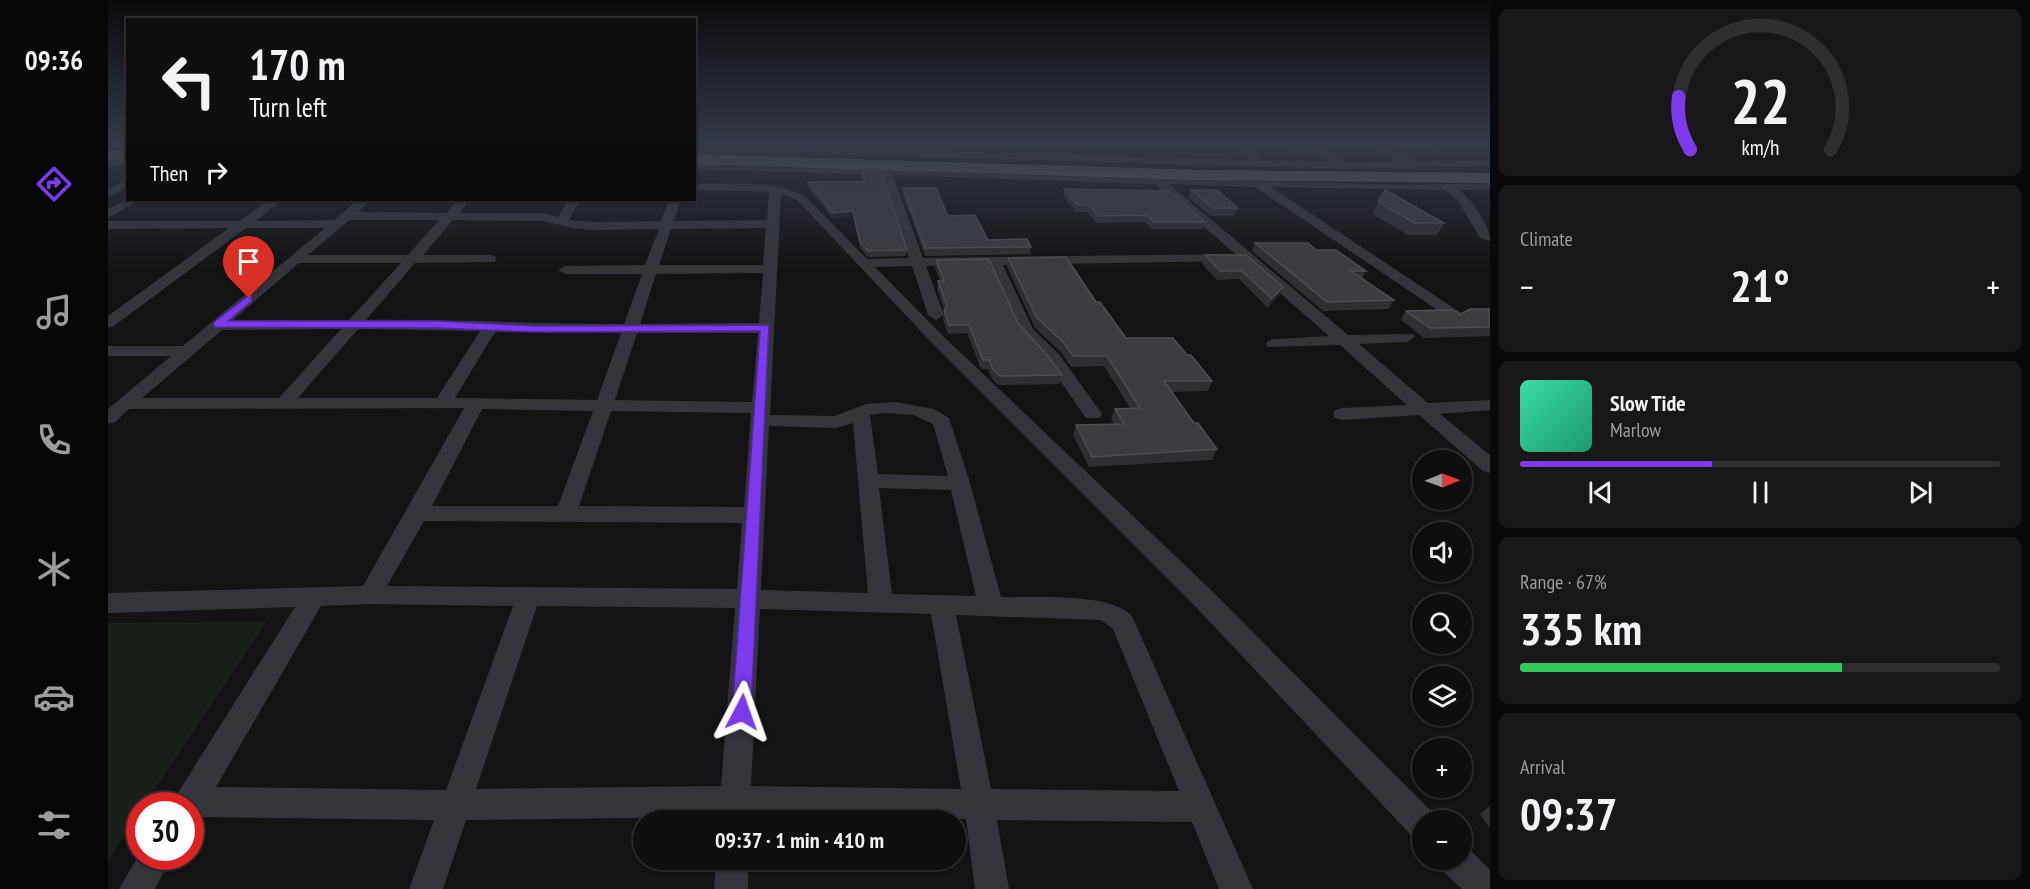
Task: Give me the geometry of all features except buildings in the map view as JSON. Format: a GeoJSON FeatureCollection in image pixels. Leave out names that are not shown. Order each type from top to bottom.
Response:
{"type":"FeatureCollection","features":[{"type":"Feature","properties":{"kind":"street"},"geometry":{"type":"LineString","coordinates":[[108,194],[125,184]]}},
{"type":"Feature","properties":{"kind":"street"},"geometry":{"type":"LineString","coordinates":[[895,184],[897,207],[919,262],[936,315]]}},
{"type":"Feature","properties":{"kind":"street"},"geometry":{"type":"LineString","coordinates":[[1100,184],[1104,190]]}},
{"type":"Feature","properties":{"kind":"street"},"geometry":{"type":"LineString","coordinates":[[1162,184],[1422,410],[1490,466]]}},
{"type":"Feature","properties":{"kind":"street"},"geometry":{"type":"LineString","coordinates":[[1260,184],[1456,316]]}},
{"type":"Feature","properties":{"kind":"street"},"geometry":{"type":"LineString","coordinates":[[1329,184],[1490,186]]}},
{"type":"Feature","properties":{"kind":"street"},"geometry":{"type":"LineString","coordinates":[[696,187],[774,189],[789,192],[801,198],[938,340],[1200,595],[1412,814]]}},
{"type":"Feature","properties":{"kind":"street"},"geometry":{"type":"LineString","coordinates":[[1448,187],[1463,199],[1485,235],[1490,237]]}},
{"type":"Feature","properties":{"kind":"street"},"geometry":{"type":"LineString","coordinates":[[735,810],[774,189]]}},
{"type":"Feature","properties":{"kind":"street"},"geometry":{"type":"LineString","coordinates":[[108,214],[132,201]]}},
{"type":"Feature","properties":{"kind":"street"},"geometry":{"type":"LineString","coordinates":[[108,323],[275,201]]}},
{"type":"Feature","properties":{"kind":"street"},"geometry":{"type":"LineString","coordinates":[[108,418],[364,201]]}},
{"type":"Feature","properties":{"kind":"street"},"geometry":{"type":"LineString","coordinates":[[285,402],[463,201]]}},
{"type":"Feature","properties":{"kind":"street"},"geometry":{"type":"LineString","coordinates":[[562,221],[573,201]]}},
{"type":"Feature","properties":{"kind":"street"},"geometry":{"type":"LineString","coordinates":[[566,514],[675,201]]}},
{"type":"Feature","properties":{"kind":"street"},"geometry":{"type":"LineString","coordinates":[[108,225],[242,224],[449,216],[544,217],[583,225],[771,224]]}},
{"type":"Feature","properties":{"kind":"street"},"geometry":{"type":"LineString","coordinates":[[863,263],[1246,257]]}},
{"type":"Feature","properties":{"kind":"street"},"geometry":{"type":"LineString","coordinates":[[295,259],[490,259]]}},
{"type":"Feature","properties":{"kind":"street"},"geometry":{"type":"LineString","coordinates":[[994,261],[1026,331],[1053,358],[1093,414]]}},
{"type":"Feature","properties":{"kind":"street"},"geometry":{"type":"LineString","coordinates":[[565,270],[769,269]]}},
{"type":"Feature","properties":{"kind":"street"},"geometry":{"type":"LineString","coordinates":[[218,325],[765,328]]}},
{"type":"Feature","properties":{"kind":"street"},"geometry":{"type":"LineString","coordinates":[[443,403],[490,327]]}},
{"type":"Feature","properties":{"kind":"street"},"geometry":{"type":"LineString","coordinates":[[1274,344],[1407,337]]}},
{"type":"Feature","properties":{"kind":"street"},"geometry":{"type":"LineString","coordinates":[[108,351],[186,351]]}},
{"type":"Feature","properties":{"kind":"street"},"geometry":{"type":"LineString","coordinates":[[125,404],[285,402],[604,406],[759,414],[836,422],[846,420],[866,410],[906,408],[924,411],[942,422],[991,607]]}},
{"type":"Feature","properties":{"kind":"street"},"geometry":{"type":"LineString","coordinates":[[370,595],[476,403]]}},
{"type":"Feature","properties":{"kind":"street"},"geometry":{"type":"LineString","coordinates":[[1342,414],[1490,405]]}},
{"type":"Feature","properties":{"kind":"street"},"geometry":{"type":"LineString","coordinates":[[861,413],[881,604]]}},
{"type":"Feature","properties":{"kind":"street"},"geometry":{"type":"LineString","coordinates":[[869,481],[960,483]]}},
{"type":"Feature","properties":{"kind":"street"},"geometry":{"type":"LineString","coordinates":[[417,513],[754,515]]}},
{"type":"Feature","properties":{"kind":"street"},"geometry":{"type":"LineString","coordinates":[[196,792],[315,595]]}},
{"type":"Feature","properties":{"kind":"street"},"geometry":{"type":"LineString","coordinates":[[108,603],[370,595],[750,600],[1103,610],[1116,615],[1123,622],[1236,889]]}},
{"type":"Feature","properties":{"kind":"street"},"geometry":{"type":"LineString","coordinates":[[426,889],[528,597]]}},
{"type":"Feature","properties":{"kind":"street"},"geometry":{"type":"LineString","coordinates":[[941,604],[979,804],[992,889]]}},
{"type":"Feature","properties":{"kind":"street"},"geometry":{"type":"LineString","coordinates":[[204,804],[454,805],[688,810]]}},
{"type":"Feature","properties":{"kind":"street"},"geometry":{"type":"LineString","coordinates":[[770,810],[979,804],[1201,807]]}},
{"type":"Feature","properties":{"kind":"street"},"geometry":{"type":"LineString","coordinates":[[136,889],[148,870]]}},
{"type":"Feature","properties":{"kind":"street"},"geometry":{"type":"LineString","coordinates":[[731,889],[732,870]]}},
{"type":"Feature","properties":{"kind":"street"},"geometry":{"type":"LineString","coordinates":[[1466,870],[1485,889]]}},
{"type":"Feature","properties":{"kind":"shaded area"},"geometry":{"type":"Polygon","coordinates":[[[266,622],[153,792],[126,792],[126,833],[108,861],[108,623],[266,622]]]}},
{"type":"Feature","properties":{"kind":"route"},"geometry":{"type":"LineString","coordinates":[[249,298],[218,325],[437,324],[535,329],[765,328],[742,712]]}}]}
